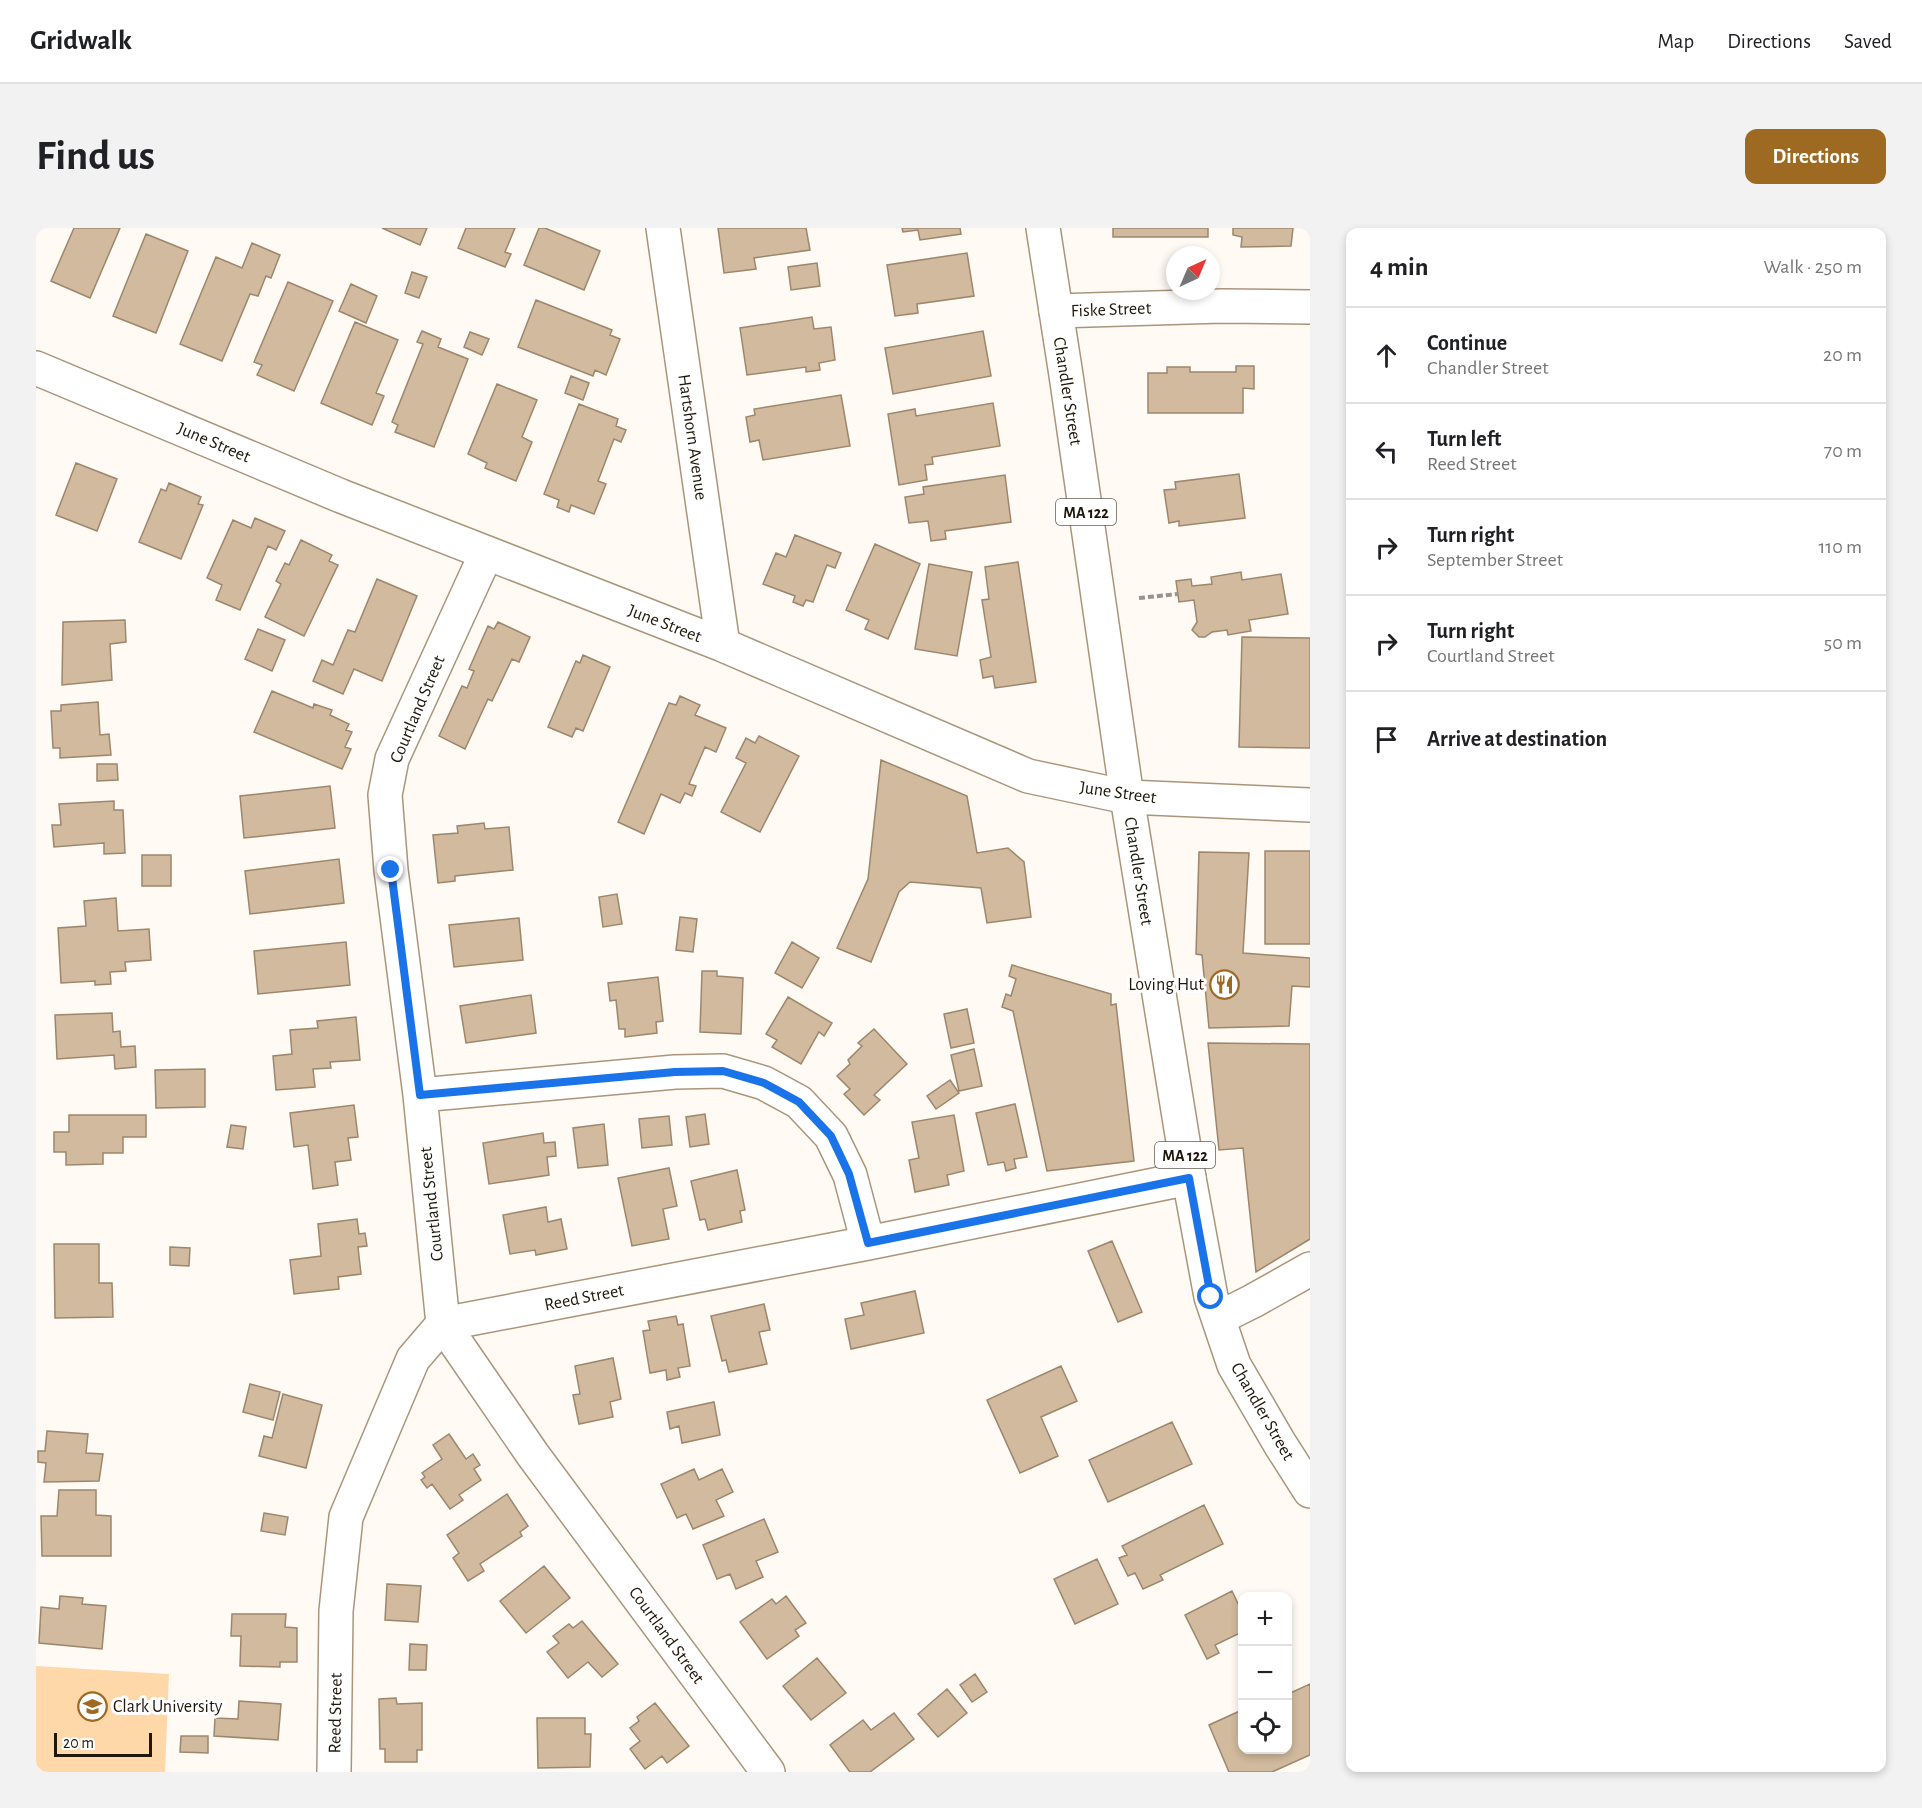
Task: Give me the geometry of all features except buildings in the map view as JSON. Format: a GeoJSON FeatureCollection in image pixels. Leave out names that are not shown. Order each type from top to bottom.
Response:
{"type":"FeatureCollection","features":[{"type":"Feature","properties":{"kind":"street","name":"Hartshorn Avenue"},"geometry":{"type":"LineString","coordinates":[[663,228],[723,645]]}},
{"type":"Feature","properties":{"kind":"street","name":"Chandler Street"},"geometry":{"type":"LineString","coordinates":[[1043,228],[1127,797],[1189,1178],[1211,1297],[1234,1365],[1308,1485]]}},
{"type":"Feature","properties":{"kind":"street","name":"Fiske Street"},"geometry":{"type":"LineString","coordinates":[[1056,311],[1221,306],[1310,308]]}},
{"type":"Feature","properties":{"kind":"street","name":"June Street"},"geometry":{"type":"LineString","coordinates":[[36,368],[341,496],[723,645],[1028,776],[1127,797],[1310,805]]}},
{"type":"Feature","properties":{"kind":"street","name":"Courtland Street"},"geometry":{"type":"LineString","coordinates":[[486,554],[393,759],[385,795],[391,870],[420,1095],[443,1324],[533,1455],[768,1772]]}},
{"type":"Feature","properties":{"kind":"street"},"geometry":{"type":"LineString","coordinates":[[420,1095],[675,1072],[723,1071],[764,1083],[799,1102],[831,1136],[849,1174],[868,1243]]}},
{"type":"Feature","properties":{"kind":"street","name":"Reed Street"},"geometry":{"type":"LineString","coordinates":[[334,1772],[336,1611],[346,1517],[413,1359],[443,1324],[868,1243],[1189,1178]]}},
{"type":"Feature","properties":{"kind":"street"},"geometry":{"type":"LineString","coordinates":[[1219,1318],[1253,1302],[1310,1269]]}},
{"type":"Feature","properties":{"kind":"path"},"geometry":{"type":"LineString","coordinates":[[1139,598],[1178,594]]}},
{"type":"Feature","properties":{"kind":"shaded area"},"geometry":{"type":"Polygon","coordinates":[[[36,1666],[169,1674],[165,1772],[36,1772],[36,1666]]]}},
{"type":"Feature","properties":{"kind":"place","name":"Loving Hut"},"geometry":{"type":"Point","coordinates":[1225,984]}},
{"type":"Feature","properties":{"kind":"place","name":"Clark University"},"geometry":{"type":"Point","coordinates":[92,1706]}},
{"type":"Feature","properties":{"kind":"route"},"geometry":{"type":"LineString","coordinates":[[391,870],[420,1095],[675,1072],[723,1071],[764,1083],[799,1102],[831,1136],[849,1174],[868,1243],[1189,1178],[1211,1297]]}}]}
